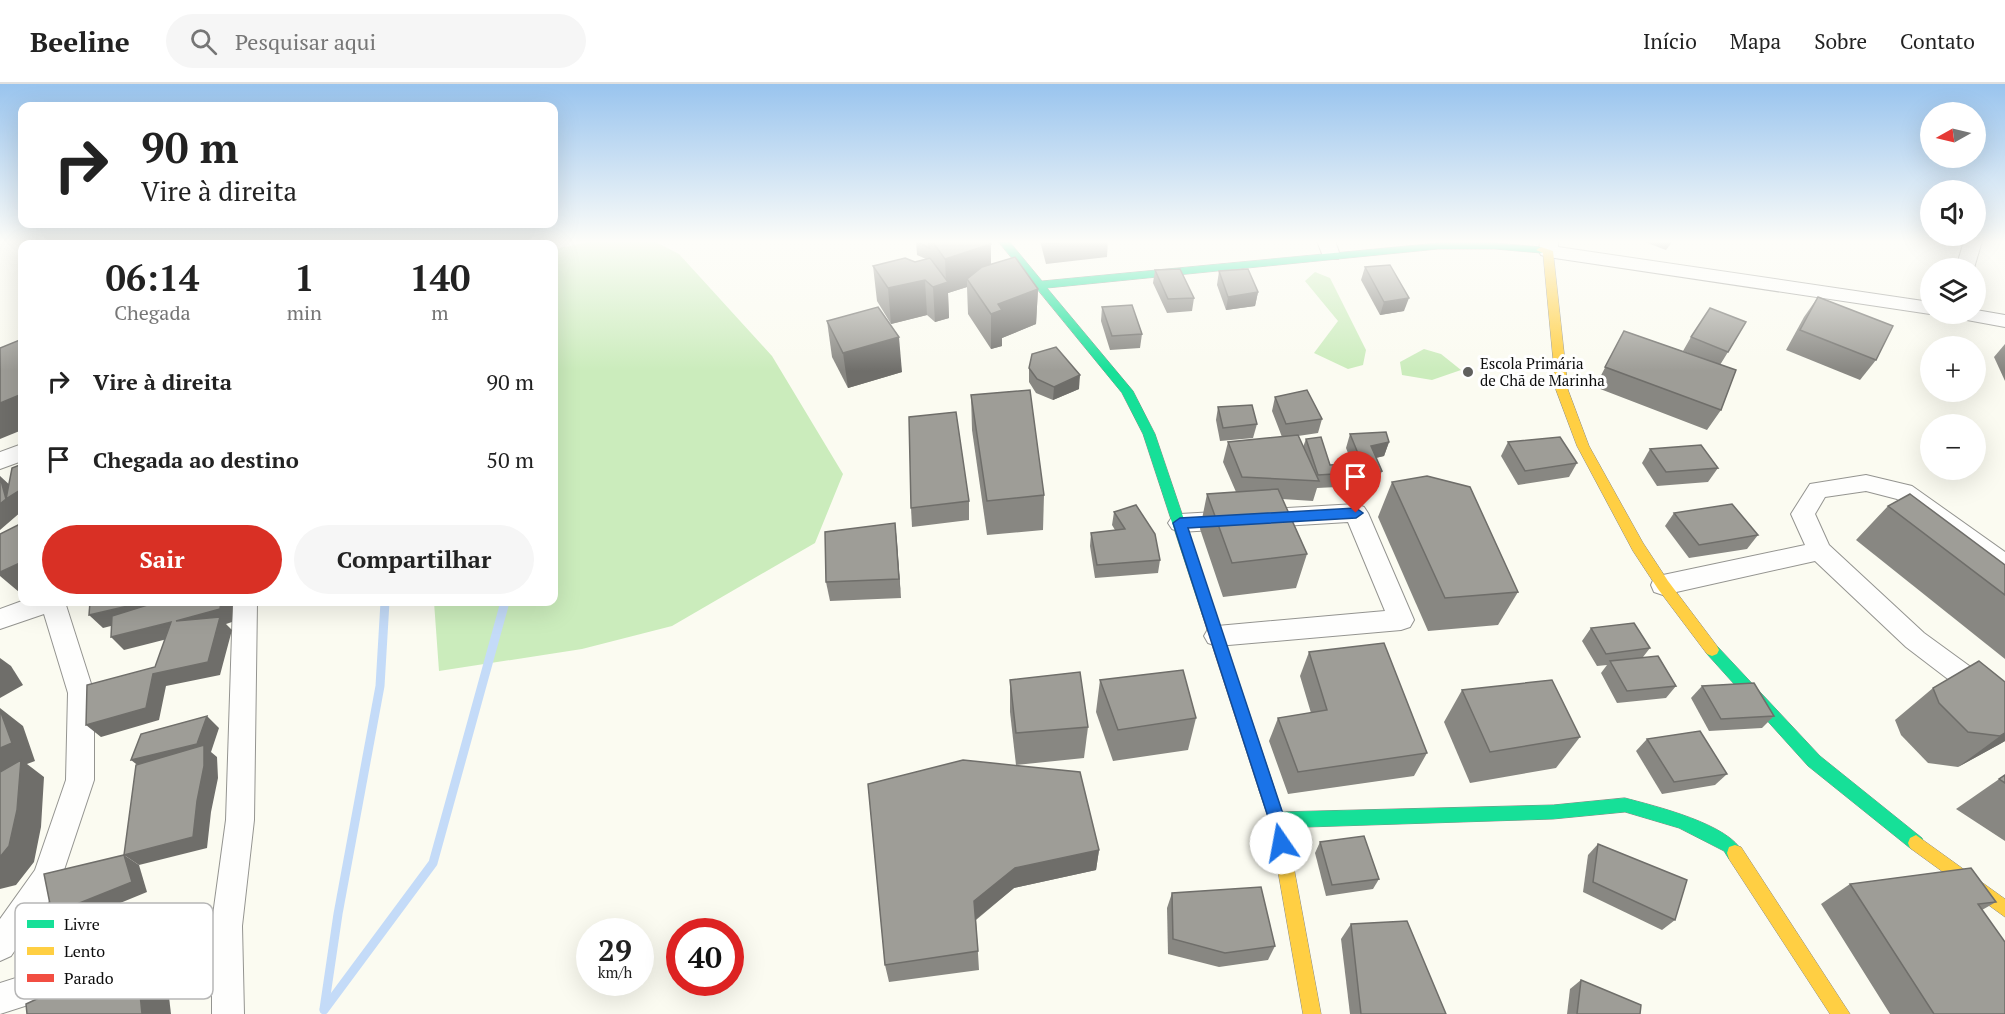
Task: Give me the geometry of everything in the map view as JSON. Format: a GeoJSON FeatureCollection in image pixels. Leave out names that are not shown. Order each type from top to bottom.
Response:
{"type":"FeatureCollection","features":[{"type":"Feature","properties":{"kind":"street"},"geometry":{"type":"LineString","coordinates":[[1040,285],[1045,284]]}},
{"type":"Feature","properties":{"kind":"street"},"geometry":{"type":"LineString","coordinates":[[1552,284],[1562,390],[1582,446],[1638,547],[1663,585],[1706,644],[1814,761],[1921,847],[2005,909]]}},
{"type":"Feature","properties":{"kind":"street"},"geometry":{"type":"LineString","coordinates":[[1785,284],[1920,306]]}},
{"type":"Feature","properties":{"kind":"street"},"geometry":{"type":"LineString","coordinates":[[1040,285],[1127,391],[1149,434],[1277,820],[1312,1014]]}},
{"type":"Feature","properties":{"kind":"street"},"geometry":{"type":"LineString","coordinates":[[1986,318],[2005,321]]}},
{"type":"Feature","properties":{"kind":"street"},"geometry":{"type":"LineString","coordinates":[[0,461],[18,454]]}},
{"type":"Feature","properties":{"kind":"street"},"geometry":{"type":"LineString","coordinates":[[2004,703],[1915,640],[1820,551],[1803,514],[1818,490],[1866,483],[1904,492],[2005,565]]}},
{"type":"Feature","properties":{"kind":"street"},"geometry":{"type":"LineString","coordinates":[[1180,523],[1356,513],[1401,620],[1217,636]]}},
{"type":"Feature","properties":{"kind":"street"},"geometry":{"type":"LineString","coordinates":[[1663,585],[1820,551]]}},
{"type":"Feature","properties":{"kind":"street"},"geometry":{"type":"LineString","coordinates":[[0,619],[37,606]]}},
{"type":"Feature","properties":{"kind":"street"},"geometry":{"type":"LineString","coordinates":[[29,903],[47,878],[80,780],[81,693],[54,606]]}},
{"type":"Feature","properties":{"kind":"street"},"geometry":{"type":"LineString","coordinates":[[228,1014],[227,926],[240,820],[245,606]]}},
{"type":"Feature","properties":{"kind":"street"},"geometry":{"type":"LineString","coordinates":[[1277,820],[1553,812],[1625,804],[1682,821],[1730,846],[1841,1014]]}},
{"type":"Feature","properties":{"kind":"street"},"geometry":{"type":"LineString","coordinates":[[0,945],[15,924]]}},
{"type":"Feature","properties":{"kind":"street"},"geometry":{"type":"LineString","coordinates":[[213,931],[227,926]]}},
{"type":"Feature","properties":{"kind":"street"},"geometry":{"type":"LineString","coordinates":[[0,999],[15,994]]}},
{"type":"Feature","properties":{"kind":"green space"},"geometry":{"type":"Polygon","coordinates":[[[558,284],[707,284],[772,356],[843,474],[815,543],[672,626],[582,649],[439,671],[434,606],[558,606],[558,284]]]}},
{"type":"Feature","properties":{"kind":"green space"},"geometry":{"type":"Polygon","coordinates":[[[1308,284],[1333,284],[1366,350],[1363,365],[1348,369],[1314,353],[1338,321],[1308,284]]]}},
{"type":"Feature","properties":{"kind":"green space"},"geometry":{"type":"Polygon","coordinates":[[[1424,349],[1441,354],[1461,370],[1432,380],[1402,375],[1400,362],[1424,349]]]}},
{"type":"Feature","properties":{"kind":"building"},"geometry":{"type":"Polygon","coordinates":[[[886,284],[905,284],[888,288],[886,284]]]}},
{"type":"Feature","properties":{"kind":"building"},"geometry":{"type":"Polygon","coordinates":[[[971,284],[1035,284],[1038,289],[998,304],[1002,310],[991,314],[971,284]]]}},
{"type":"Feature","properties":{"kind":"building"},"geometry":{"type":"Polygon","coordinates":[[[1161,284],[1187,284],[1194,298],[1168,299],[1161,284]]]}},
{"type":"Feature","properties":{"kind":"building"},"geometry":{"type":"Polygon","coordinates":[[[1224,284],[1255,284],[1258,292],[1228,297],[1224,284]]]}},
{"type":"Feature","properties":{"kind":"building"},"geometry":{"type":"Polygon","coordinates":[[[1374,284],[1401,284],[1409,298],[1384,302],[1374,284]]]}},
{"type":"Feature","properties":{"kind":"building"},"geometry":{"type":"Polygon","coordinates":[[[1818,297],[1893,326],[1876,360],[1800,330],[1818,297]]]}},
{"type":"Feature","properties":{"kind":"building"},"geometry":{"type":"Polygon","coordinates":[[[1132,305],[1142,334],[1112,336],[1102,307],[1132,305]]]}},
{"type":"Feature","properties":{"kind":"building"},"geometry":{"type":"Polygon","coordinates":[[[878,307],[899,337],[843,353],[827,321],[878,307]]]}},
{"type":"Feature","properties":{"kind":"building"},"geometry":{"type":"Polygon","coordinates":[[[1710,308],[1746,322],[1728,352],[1691,337],[1710,308]]]}},
{"type":"Feature","properties":{"kind":"building"},"geometry":{"type":"Polygon","coordinates":[[[1624,331],[1736,370],[1721,410],[1605,367],[1624,331]]]}},
{"type":"Feature","properties":{"kind":"building"},"geometry":{"type":"Polygon","coordinates":[[[18,341],[18,396],[0,403],[0,348],[18,341]]]}},
{"type":"Feature","properties":{"kind":"building"},"geometry":{"type":"Polygon","coordinates":[[[1056,347],[1080,375],[1054,387],[1037,379],[1029,368],[1032,354],[1056,347]]]}},
{"type":"Feature","properties":{"kind":"building"},"geometry":{"type":"Polygon","coordinates":[[[1030,390],[1044,495],[987,501],[971,395],[1030,390]]]}},
{"type":"Feature","properties":{"kind":"building"},"geometry":{"type":"Polygon","coordinates":[[[1307,390],[1322,419],[1286,424],[1275,397],[1307,390]]]}},
{"type":"Feature","properties":{"kind":"building"},"geometry":{"type":"Polygon","coordinates":[[[1252,405],[1257,424],[1223,428],[1218,407],[1252,405]]]}},
{"type":"Feature","properties":{"kind":"building"},"geometry":{"type":"Polygon","coordinates":[[[956,412],[969,501],[911,508],[909,417],[956,412]]]}},
{"type":"Feature","properties":{"kind":"building"},"geometry":{"type":"Polygon","coordinates":[[[1386,432],[1389,442],[1371,446],[1382,471],[1318,475],[1306,439],[1321,437],[1330,465],[1362,463],[1350,434],[1386,432]]]}},
{"type":"Feature","properties":{"kind":"building"},"geometry":{"type":"Polygon","coordinates":[[[1298,435],[1319,481],[1242,477],[1228,442],[1298,435]]]}},
{"type":"Feature","properties":{"kind":"building"},"geometry":{"type":"Polygon","coordinates":[[[1560,437],[1577,463],[1525,471],[1508,442],[1560,437]]]}},
{"type":"Feature","properties":{"kind":"building"},"geometry":{"type":"Polygon","coordinates":[[[1701,445],[1718,468],[1666,472],[1650,449],[1701,445]]]}},
{"type":"Feature","properties":{"kind":"building"},"geometry":{"type":"Polygon","coordinates":[[[18,466],[18,492],[6,499],[12,468],[18,466]]]}},
{"type":"Feature","properties":{"kind":"building"},"geometry":{"type":"Polygon","coordinates":[[[1427,476],[1470,487],[1518,592],[1445,598],[1392,482],[1427,476]]]}},
{"type":"Feature","properties":{"kind":"building"},"geometry":{"type":"Polygon","coordinates":[[[0,477],[6,499],[0,504],[0,477]]]}},
{"type":"Feature","properties":{"kind":"building"},"geometry":{"type":"Polygon","coordinates":[[[1278,489],[1307,554],[1232,563],[1207,494],[1278,489]]]}},
{"type":"Feature","properties":{"kind":"building"},"geometry":{"type":"Polygon","coordinates":[[[1910,494],[2005,565],[2005,595],[1888,506],[1910,494]]]}},
{"type":"Feature","properties":{"kind":"building"},"geometry":{"type":"Polygon","coordinates":[[[1732,504],[1758,535],[1699,545],[1674,513],[1732,504]]]}},
{"type":"Feature","properties":{"kind":"building"},"geometry":{"type":"Polygon","coordinates":[[[1136,505],[1155,534],[1160,560],[1097,565],[1091,533],[1125,529],[1114,512],[1136,505]]]}},
{"type":"Feature","properties":{"kind":"building"},"geometry":{"type":"Polygon","coordinates":[[[895,523],[899,579],[826,582],[825,532],[895,523]]]}},
{"type":"Feature","properties":{"kind":"building"},"geometry":{"type":"Polygon","coordinates":[[[18,525],[18,564],[0,572],[0,534],[18,525]]]}},
{"type":"Feature","properties":{"kind":"building"},"geometry":{"type":"Polygon","coordinates":[[[90,606],[128,606],[89,615],[90,606]]]}},
{"type":"Feature","properties":{"kind":"building"},"geometry":{"type":"Polygon","coordinates":[[[144,606],[220,606],[220,609],[176,621],[220,617],[208,662],[153,674],[146,708],[86,725],[87,685],[155,667],[171,622],[111,637],[112,616],[144,606]]]}},
{"type":"Feature","properties":{"kind":"building"},"geometry":{"type":"Polygon","coordinates":[[[1634,623],[1650,648],[1606,654],[1591,628],[1634,623]]]}},
{"type":"Feature","properties":{"kind":"building"},"geometry":{"type":"Polygon","coordinates":[[[1384,643],[1427,753],[1298,772],[1278,718],[1327,710],[1309,652],[1384,643]]]}},
{"type":"Feature","properties":{"kind":"building"},"geometry":{"type":"Polygon","coordinates":[[[1658,656],[1676,686],[1627,691],[1610,661],[1658,656]]]}},
{"type":"Feature","properties":{"kind":"building"},"geometry":{"type":"Polygon","coordinates":[[[1979,661],[2005,682],[2005,733],[2000,736],[1968,732],[1939,703],[1933,688],[1979,661]]]}},
{"type":"Feature","properties":{"kind":"building"},"geometry":{"type":"Polygon","coordinates":[[[1183,670],[1196,718],[1118,730],[1100,680],[1183,670]]]}},
{"type":"Feature","properties":{"kind":"building"},"geometry":{"type":"Polygon","coordinates":[[[1080,672],[1088,727],[1016,733],[1010,680],[1080,672]]]}},
{"type":"Feature","properties":{"kind":"building"},"geometry":{"type":"Polygon","coordinates":[[[1552,680],[1580,737],[1490,752],[1462,690],[1552,680]]]}},
{"type":"Feature","properties":{"kind":"building"},"geometry":{"type":"Polygon","coordinates":[[[1754,683],[1774,716],[1721,719],[1702,686],[1754,683]]]}},
{"type":"Feature","properties":{"kind":"building"},"geometry":{"type":"Polygon","coordinates":[[[0,710],[12,743],[0,748],[0,710]]]}},
{"type":"Feature","properties":{"kind":"building"},"geometry":{"type":"Polygon","coordinates":[[[207,716],[197,744],[131,760],[141,734],[207,716]]]}},
{"type":"Feature","properties":{"kind":"building"},"geometry":{"type":"Polygon","coordinates":[[[1700,731],[1727,774],[1674,782],[1647,739],[1700,731]]]}},
{"type":"Feature","properties":{"kind":"building"},"geometry":{"type":"Polygon","coordinates":[[[204,745],[204,766],[193,837],[124,855],[136,765],[204,745]]]}},
{"type":"Feature","properties":{"kind":"building"},"geometry":{"type":"Polygon","coordinates":[[[21,760],[17,810],[9,846],[0,857],[0,772],[21,760]]]}},
{"type":"Feature","properties":{"kind":"building"},"geometry":{"type":"Polygon","coordinates":[[[963,760],[1080,772],[1099,850],[1015,868],[974,901],[978,951],[885,965],[868,784],[963,760]]]}},
{"type":"Feature","properties":{"kind":"building"},"geometry":{"type":"Polygon","coordinates":[[[2005,775],[2005,783],[1999,779],[2005,775]]]}},
{"type":"Feature","properties":{"kind":"building"},"geometry":{"type":"Polygon","coordinates":[[[1364,836],[1379,879],[1332,885],[1320,842],[1364,836]]]}},
{"type":"Feature","properties":{"kind":"building"},"geometry":{"type":"Polygon","coordinates":[[[1598,844],[1687,880],[1675,920],[1593,882],[1598,844]]]}},
{"type":"Feature","properties":{"kind":"building"},"geometry":{"type":"Polygon","coordinates":[[[124,855],[132,882],[80,903],[50,903],[44,874],[124,855]]]}},
{"type":"Feature","properties":{"kind":"building"},"geometry":{"type":"Polygon","coordinates":[[[1971,868],[1996,902],[1978,904],[2005,942],[2005,1014],[1934,1014],[1850,884],[1971,868]]]}},
{"type":"Feature","properties":{"kind":"building"},"geometry":{"type":"Polygon","coordinates":[[[1261,887],[1275,946],[1225,953],[1173,939],[1172,893],[1261,887]]]}},
{"type":"Feature","properties":{"kind":"building"},"geometry":{"type":"Polygon","coordinates":[[[1407,921],[1446,1014],[1361,1014],[1351,924],[1407,921]]]}},
{"type":"Feature","properties":{"kind":"building"},"geometry":{"type":"Polygon","coordinates":[[[1581,980],[1641,1005],[1640,1014],[1577,1014],[1581,980]]]}},
{"type":"Feature","properties":{"kind":"building"},"geometry":{"type":"Polygon","coordinates":[[[37,999],[141,999],[142,1014],[27,1014],[26,1004],[37,999]]]}},
{"type":"Feature","properties":{"kind":"waterway"},"geometry":{"type":"LineString","coordinates":[[324,1009],[338,914],[380,686],[385,606]]}},
{"type":"Feature","properties":{"kind":"waterway"},"geometry":{"type":"LineString","coordinates":[[324,1010],[433,863],[504,606]]}},
{"type":"Feature","properties":{"kind":"traffic: fast"},"geometry":{"type":"LineString","coordinates":[[1039,284],[1127,391],[1149,434],[1209,614]]}},
{"type":"Feature","properties":{"kind":"traffic: fast"},"geometry":{"type":"LineString","coordinates":[[1040,285],[1046,284]]}},
{"type":"Feature","properties":{"kind":"traffic: fast"},"geometry":{"type":"LineString","coordinates":[[1712,650],[1814,761],[1916,843]]}},
{"type":"Feature","properties":{"kind":"traffic: fast"},"geometry":{"type":"LineString","coordinates":[[1277,820],[1553,812],[1625,805],[1682,821],[1730,846],[1735,853]]}},
{"type":"Feature","properties":{"kind":"traffic: slow"},"geometry":{"type":"LineString","coordinates":[[1551,284],[1562,390],[1583,446],[1638,547],[1663,585],[1712,650]]}},
{"type":"Feature","properties":{"kind":"traffic: slow"},"geometry":{"type":"LineString","coordinates":[[1267,790],[1277,820],[1312,1014]]}},
{"type":"Feature","properties":{"kind":"traffic: slow"},"geometry":{"type":"LineString","coordinates":[[1916,843],[2005,909]]}},
{"type":"Feature","properties":{"kind":"traffic: slow"},"geometry":{"type":"LineString","coordinates":[[1735,853],[1841,1014]]}},
{"type":"Feature","properties":{"kind":"traffic: jam"},"geometry":{"type":"LineString","coordinates":[[1209,614],[1267,790]]}},
{"type":"Feature","properties":{"kind":"place","name":"Escola Primária de Chã de Marinha"},"geometry":{"type":"Point","coordinates":[1468,372]}},
{"type":"Feature","properties":{"kind":"route"},"geometry":{"type":"LineString","coordinates":[[1281,843],[1277,820],[1180,523],[1356,513]]}}]}
